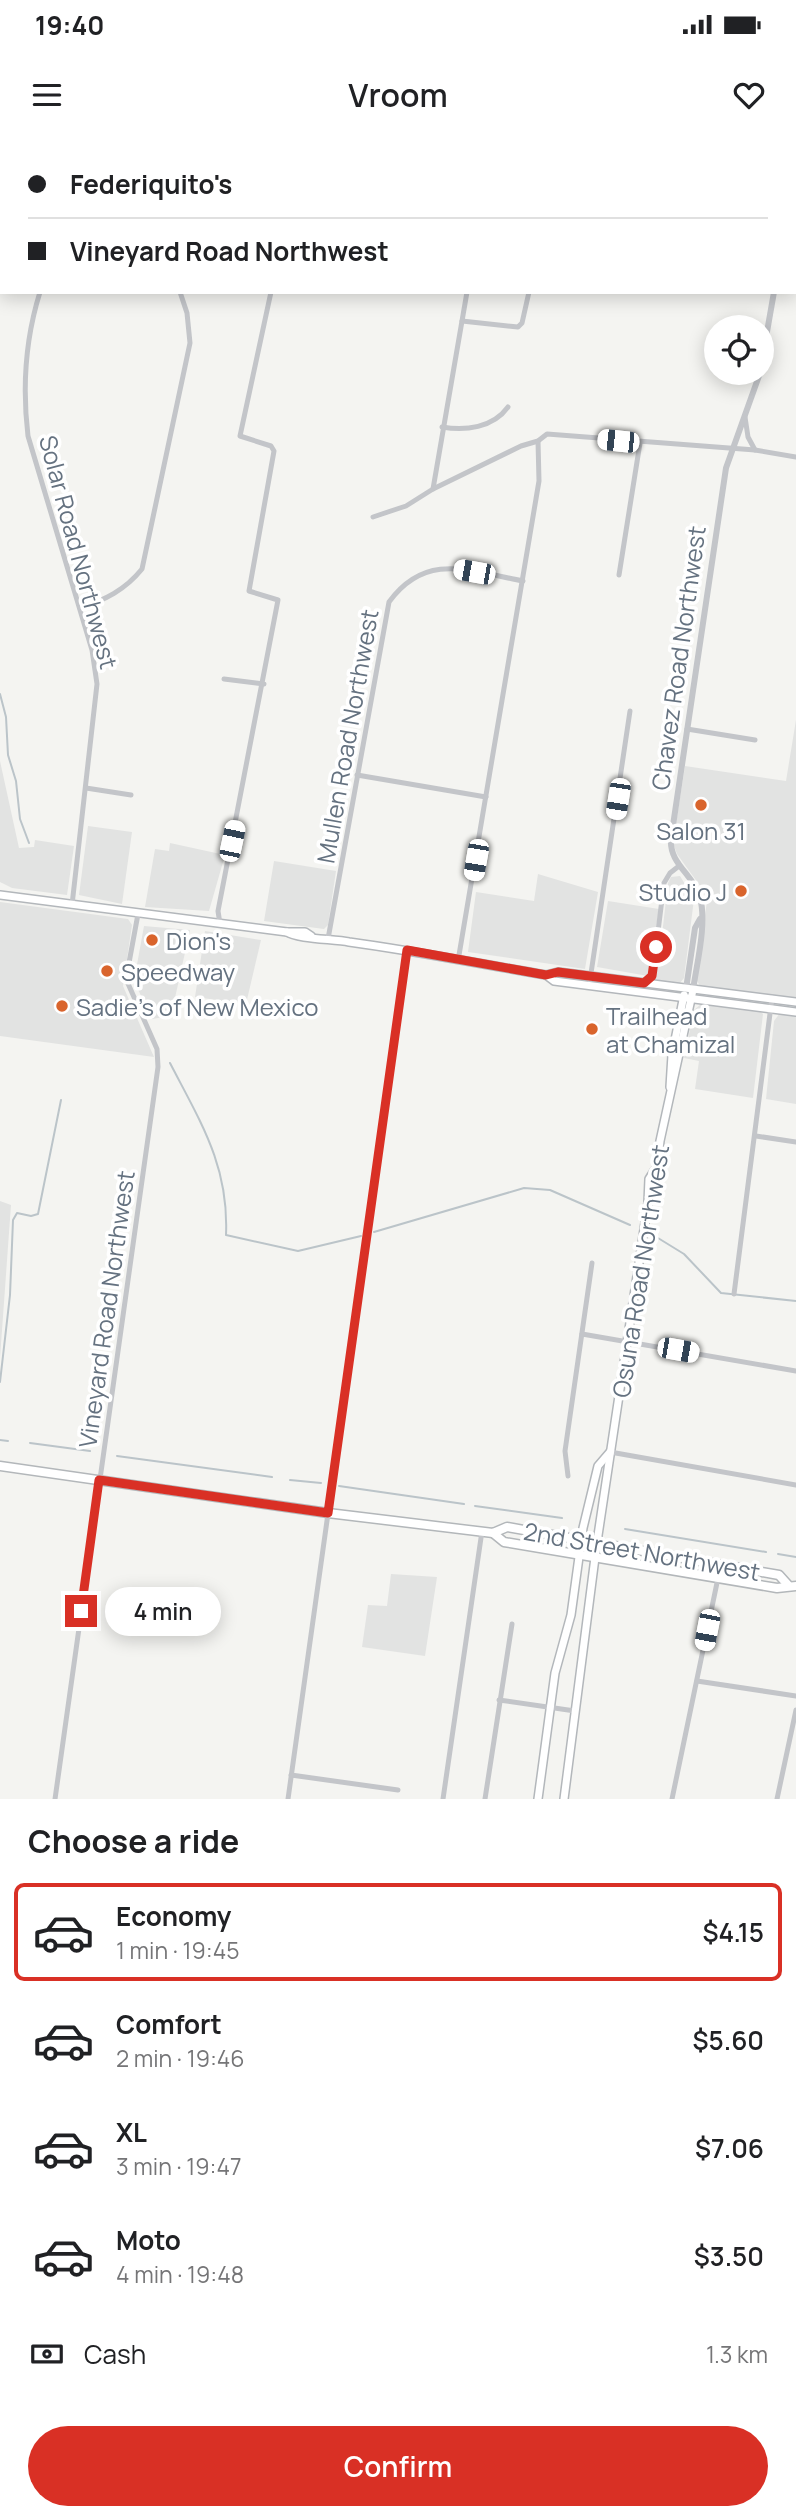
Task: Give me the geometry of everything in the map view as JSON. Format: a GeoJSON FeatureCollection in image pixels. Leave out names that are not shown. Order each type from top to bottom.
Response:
{"type":"FeatureCollection","features":[{"type":"Feature","properties":{"kind":"main road"},"geometry":{"type":"LineString","coordinates":[[0,895],[220,924],[305,932],[311,936],[546,975],[558,972],[644,983],[687,994],[796,1012]]}},
{"type":"Feature","properties":{"kind":"main road"},"geometry":{"type":"LineString","coordinates":[[546,975],[554,981],[612,989],[772,998],[796,1002]]}},
{"type":"Feature","properties":{"kind":"main road","name":"Osuna Road Northwest"},"geometry":{"type":"LineString","coordinates":[[564,1799],[595,1556],[648,1203],[649,1179],[654,1171],[670,1091],[672,1055],[687,994]]}},
{"type":"Feature","properties":{"kind":"main road","name":"Osuna Road Northwest"},"geometry":{"type":"LineString","coordinates":[[538,1799],[555,1673],[571,1615],[594,1479],[598,1466],[610,1452]]}},
{"type":"Feature","properties":{"kind":"main road","name":"2nd Street Northwest"},"geometry":{"type":"LineString","coordinates":[[0,1466],[328,1513],[493,1532],[507,1527],[779,1575],[792,1585]]}},
{"type":"Feature","properties":{"kind":"main road","name":"2nd Street Northwest"},"geometry":{"type":"LineString","coordinates":[[493,1532],[504,1542],[777,1588],[792,1585]]}},
{"type":"Feature","properties":{"kind":"street","name":"Solar Road Northwest"},"geometry":{"type":"LineString","coordinates":[[40,294],[26,357],[27,426],[34,461],[92,650],[97,684],[72,905]]}},
{"type":"Feature","properties":{"kind":"street"},"geometry":{"type":"LineString","coordinates":[[79,608],[117,593],[131,583],[142,569],[190,343],[187,313],[181,294]]}},
{"type":"Feature","properties":{"kind":"street"},"geometry":{"type":"LineString","coordinates":[[220,924],[218,911],[264,684],[278,600],[248,591],[274,451],[271,446],[240,436],[271,294]]}},
{"type":"Feature","properties":{"kind":"street"},"geometry":{"type":"LineString","coordinates":[[433,489],[467,294]]}},
{"type":"Feature","properties":{"kind":"street"},"geometry":{"type":"LineString","coordinates":[[462,321],[518,327],[522,323],[529,294]]}},
{"type":"Feature","properties":{"kind":"street"},"geometry":{"type":"LineString","coordinates":[[770,315],[774,294]]}},
{"type":"Feature","properties":{"kind":"street","name":"Chavez Road Northwest"},"geometry":{"type":"LineString","coordinates":[[679,866],[670,844],[724,482],[732,449],[756,385]]}},
{"type":"Feature","properties":{"kind":"street"},"geometry":{"type":"LineString","coordinates":[[442,427],[466,431],[502,415],[509,407]]}},
{"type":"Feature","properties":{"kind":"street"},"geometry":{"type":"LineString","coordinates":[[745,416],[748,437],[755,450]]}},
{"type":"Feature","properties":{"kind":"street"},"geometry":{"type":"LineString","coordinates":[[373,517],[406,506],[433,489],[521,446],[538,441],[547,434],[755,450],[796,457]]}},
{"type":"Feature","properties":{"kind":"street"},"geometry":{"type":"LineString","coordinates":[[458,961],[539,481],[538,441]]}},
{"type":"Feature","properties":{"kind":"street"},"geometry":{"type":"LineString","coordinates":[[620,575],[640,443]]}},
{"type":"Feature","properties":{"kind":"street","name":"Mullen Road Northwest"},"geometry":{"type":"LineString","coordinates":[[328,939],[388,602],[417,575],[450,568],[523,581]]}},
{"type":"Feature","properties":{"kind":"street"},"geometry":{"type":"LineString","coordinates":[[224,679],[264,684]]}},
{"type":"Feature","properties":{"kind":"street"},"geometry":{"type":"LineString","coordinates":[[589,986],[630,711]]}},
{"type":"Feature","properties":{"kind":"street"},"geometry":{"type":"LineString","coordinates":[[687,729],[755,740]]}},
{"type":"Feature","properties":{"kind":"street"},"geometry":{"type":"LineString","coordinates":[[357,775],[486,797]]}},
{"type":"Feature","properties":{"kind":"street"},"geometry":{"type":"LineString","coordinates":[[86,788],[131,795]]}},
{"type":"Feature","properties":{"kind":"street"},"geometry":{"type":"LineString","coordinates":[[644,983],[650,979],[653,965],[664,883],[670,873],[679,866]]}},
{"type":"Feature","properties":{"kind":"street","name":"Osuna Road Northwest"},"geometry":{"type":"LineString","coordinates":[[679,866],[699,894],[701,917],[687,994]]}},
{"type":"Feature","properties":{"kind":"street","name":"Vineyard Road Northwest"},"geometry":{"type":"LineString","coordinates":[[55,1799],[158,1067],[157,1049],[126,979],[138,914]]}},
{"type":"Feature","properties":{"kind":"street"},"geometry":{"type":"LineString","coordinates":[[288,1799],[407,950]]}},
{"type":"Feature","properties":{"kind":"street"},"geometry":{"type":"LineString","coordinates":[[734,1294],[772,998]]}},
{"type":"Feature","properties":{"kind":"street"},"geometry":{"type":"LineString","coordinates":[[756,1136],[796,1142]]}},
{"type":"Feature","properties":{"kind":"street"},"geometry":{"type":"LineString","coordinates":[[568,1476],[565,1451],[592,1263]]}},
{"type":"Feature","properties":{"kind":"street"},"geometry":{"type":"LineString","coordinates":[[582,1334],[796,1371]]}},
{"type":"Feature","properties":{"kind":"street"},"geometry":{"type":"LineString","coordinates":[[610,1452],[796,1485]]}},
{"type":"Feature","properties":{"kind":"street"},"geometry":{"type":"LineString","coordinates":[[443,1799],[482,1531]]}},
{"type":"Feature","properties":{"kind":"street"},"geometry":{"type":"LineString","coordinates":[[672,1799],[718,1578]]}},
{"type":"Feature","properties":{"kind":"street"},"geometry":{"type":"LineString","coordinates":[[485,1799],[512,1624]]}},
{"type":"Feature","properties":{"kind":"street"},"geometry":{"type":"LineString","coordinates":[[697,1681],[796,1696]]}},
{"type":"Feature","properties":{"kind":"street"},"geometry":{"type":"LineString","coordinates":[[499,1700],[575,1711]]}},
{"type":"Feature","properties":{"kind":"street"},"geometry":{"type":"LineString","coordinates":[[777,1799],[796,1710]]}},
{"type":"Feature","properties":{"kind":"street"},"geometry":{"type":"LineString","coordinates":[[291,1775],[398,1790]]}},
{"type":"Feature","properties":{"kind":"shaded area"},"geometry":{"type":"Polygon","coordinates":[[[796,720],[796,998],[700,986],[696,979],[707,901],[703,890],[677,854],[673,843],[685,766],[786,781],[796,720]]]}},
{"type":"Feature","properties":{"kind":"shaded area"},"geometry":{"type":"Polygon","coordinates":[[[0,761],[19,848],[34,847],[35,840],[74,846],[67,895],[12,888],[0,882],[0,761]]]}},
{"type":"Feature","properties":{"kind":"shaded area"},"geometry":{"type":"Polygon","coordinates":[[[88,826],[132,832],[122,904],[79,895],[88,826]]]}},
{"type":"Feature","properties":{"kind":"shaded area"},"geometry":{"type":"Polygon","coordinates":[[[170,843],[225,855],[209,911],[145,907],[155,849],[169,851],[170,843]]]}},
{"type":"Feature","properties":{"kind":"shaded area"},"geometry":{"type":"Polygon","coordinates":[[[274,861],[336,871],[328,925],[324,929],[264,921],[274,861]]]}},
{"type":"Feature","properties":{"kind":"shaded area"},"geometry":{"type":"Polygon","coordinates":[[[538,874],[598,892],[585,969],[468,952],[476,892],[534,901],[538,874]]]}},
{"type":"Feature","properties":{"kind":"shaded area"},"geometry":{"type":"Polygon","coordinates":[[[680,876],[694,899],[684,978],[679,984],[653,981],[659,961],[668,883],[671,877],[680,876]]]}},
{"type":"Feature","properties":{"kind":"shaded area"},"geometry":{"type":"Polygon","coordinates":[[[608,901],[659,909],[648,976],[597,967],[608,901]]]}},
{"type":"Feature","properties":{"kind":"shaded area"},"geometry":{"type":"Polygon","coordinates":[[[0,902],[128,919],[132,925],[123,986],[154,1057],[0,1036],[0,902]]]}},
{"type":"Feature","properties":{"kind":"shaded area"},"geometry":{"type":"Polygon","coordinates":[[[144,926],[190,930],[171,1016],[152,1019],[134,981],[144,926]]]}},
{"type":"Feature","properties":{"kind":"shaded area"},"geometry":{"type":"Polygon","coordinates":[[[205,931],[261,940],[246,1004],[195,997],[205,931]]]}},
{"type":"Feature","properties":{"kind":"shaded area"},"geometry":{"type":"Polygon","coordinates":[[[701,1004],[760,1011],[763,1014],[753,1098],[695,1089],[699,1061],[684,1058],[694,1010],[701,1004]]]}},
{"type":"Feature","properties":{"kind":"shaded area"},"geometry":{"type":"Polygon","coordinates":[[[780,1013],[796,1016],[796,1104],[766,1099],[774,1021],[780,1013]]]}},
{"type":"Feature","properties":{"kind":"shaded area"},"geometry":{"type":"Polygon","coordinates":[[[0,1201],[11,1205],[0,1358],[0,1201]]]}},
{"type":"Feature","properties":{"kind":"shaded area"},"geometry":{"type":"Polygon","coordinates":[[[391,1574],[437,1577],[425,1656],[362,1647],[368,1605],[387,1606],[391,1574]]]}},
{"type":"Feature","properties":{"kind":"waterway"},"geometry":{"type":"LineString","coordinates":[[0,694],[6,717],[8,755],[16,781],[20,819],[29,843]]}},
{"type":"Feature","properties":{"kind":"waterway"},"geometry":{"type":"LineString","coordinates":[[170,1063],[202,1126],[218,1166],[226,1210],[226,1235],[298,1251],[361,1236]]}},
{"type":"Feature","properties":{"kind":"waterway"},"geometry":{"type":"LineString","coordinates":[[0,1382],[10,1295],[13,1220],[17,1213],[31,1216],[38,1214],[61,1100]]}},
{"type":"Feature","properties":{"kind":"waterway"},"geometry":{"type":"LineString","coordinates":[[374,1232],[524,1188],[550,1190],[630,1225]]}},
{"type":"Feature","properties":{"kind":"waterway"},"geometry":{"type":"LineString","coordinates":[[658,1238],[684,1254],[721,1293],[796,1301]]}},
{"type":"Feature","properties":{"kind":"waterway"},"geometry":{"type":"LineString","coordinates":[[0,1440],[8,1441]]}},
{"type":"Feature","properties":{"kind":"waterway"},"geometry":{"type":"LineString","coordinates":[[30,1443],[90,1451]]}},
{"type":"Feature","properties":{"kind":"waterway"},"geometry":{"type":"LineString","coordinates":[[117,1456],[272,1477]]}},
{"type":"Feature","properties":{"kind":"waterway"},"geometry":{"type":"LineString","coordinates":[[290,1480],[321,1483]]}},
{"type":"Feature","properties":{"kind":"waterway"},"geometry":{"type":"LineString","coordinates":[[339,1486],[464,1504]]}},
{"type":"Feature","properties":{"kind":"waterway"},"geometry":{"type":"LineString","coordinates":[[475,1506],[562,1518]]}},
{"type":"Feature","properties":{"kind":"waterway"},"geometry":{"type":"LineString","coordinates":[[625,1529],[766,1552]]}},
{"type":"Feature","properties":{"kind":"waterway"},"geometry":{"type":"LineString","coordinates":[[778,1554],[796,1557]]}},
{"type":"Feature","properties":{"kind":"place","name":"Salon 31"},"geometry":{"type":"Point","coordinates":[701,805]}},
{"type":"Feature","properties":{"kind":"place","name":"Studio J"},"geometry":{"type":"Point","coordinates":[741,891]}},
{"type":"Feature","properties":{"kind":"place","name":"Dion's"},"geometry":{"type":"Point","coordinates":[152,940]}},
{"type":"Feature","properties":{"kind":"place","name":"Speedway"},"geometry":{"type":"Point","coordinates":[107,971]}},
{"type":"Feature","properties":{"kind":"place","name":"Sadie's of New Mexico"},"geometry":{"type":"Point","coordinates":[62,1006]}},
{"type":"Feature","properties":{"kind":"place","name":"Trailhead at Chamizal"},"geometry":{"type":"Point","coordinates":[592,1029]}},
{"type":"Feature","properties":{"kind":"route"},"geometry":{"type":"LineString","coordinates":[[81,1611],[99,1480],[328,1513],[407,950],[546,975],[558,972],[644,983],[652,976],[656,947]]}}]}
